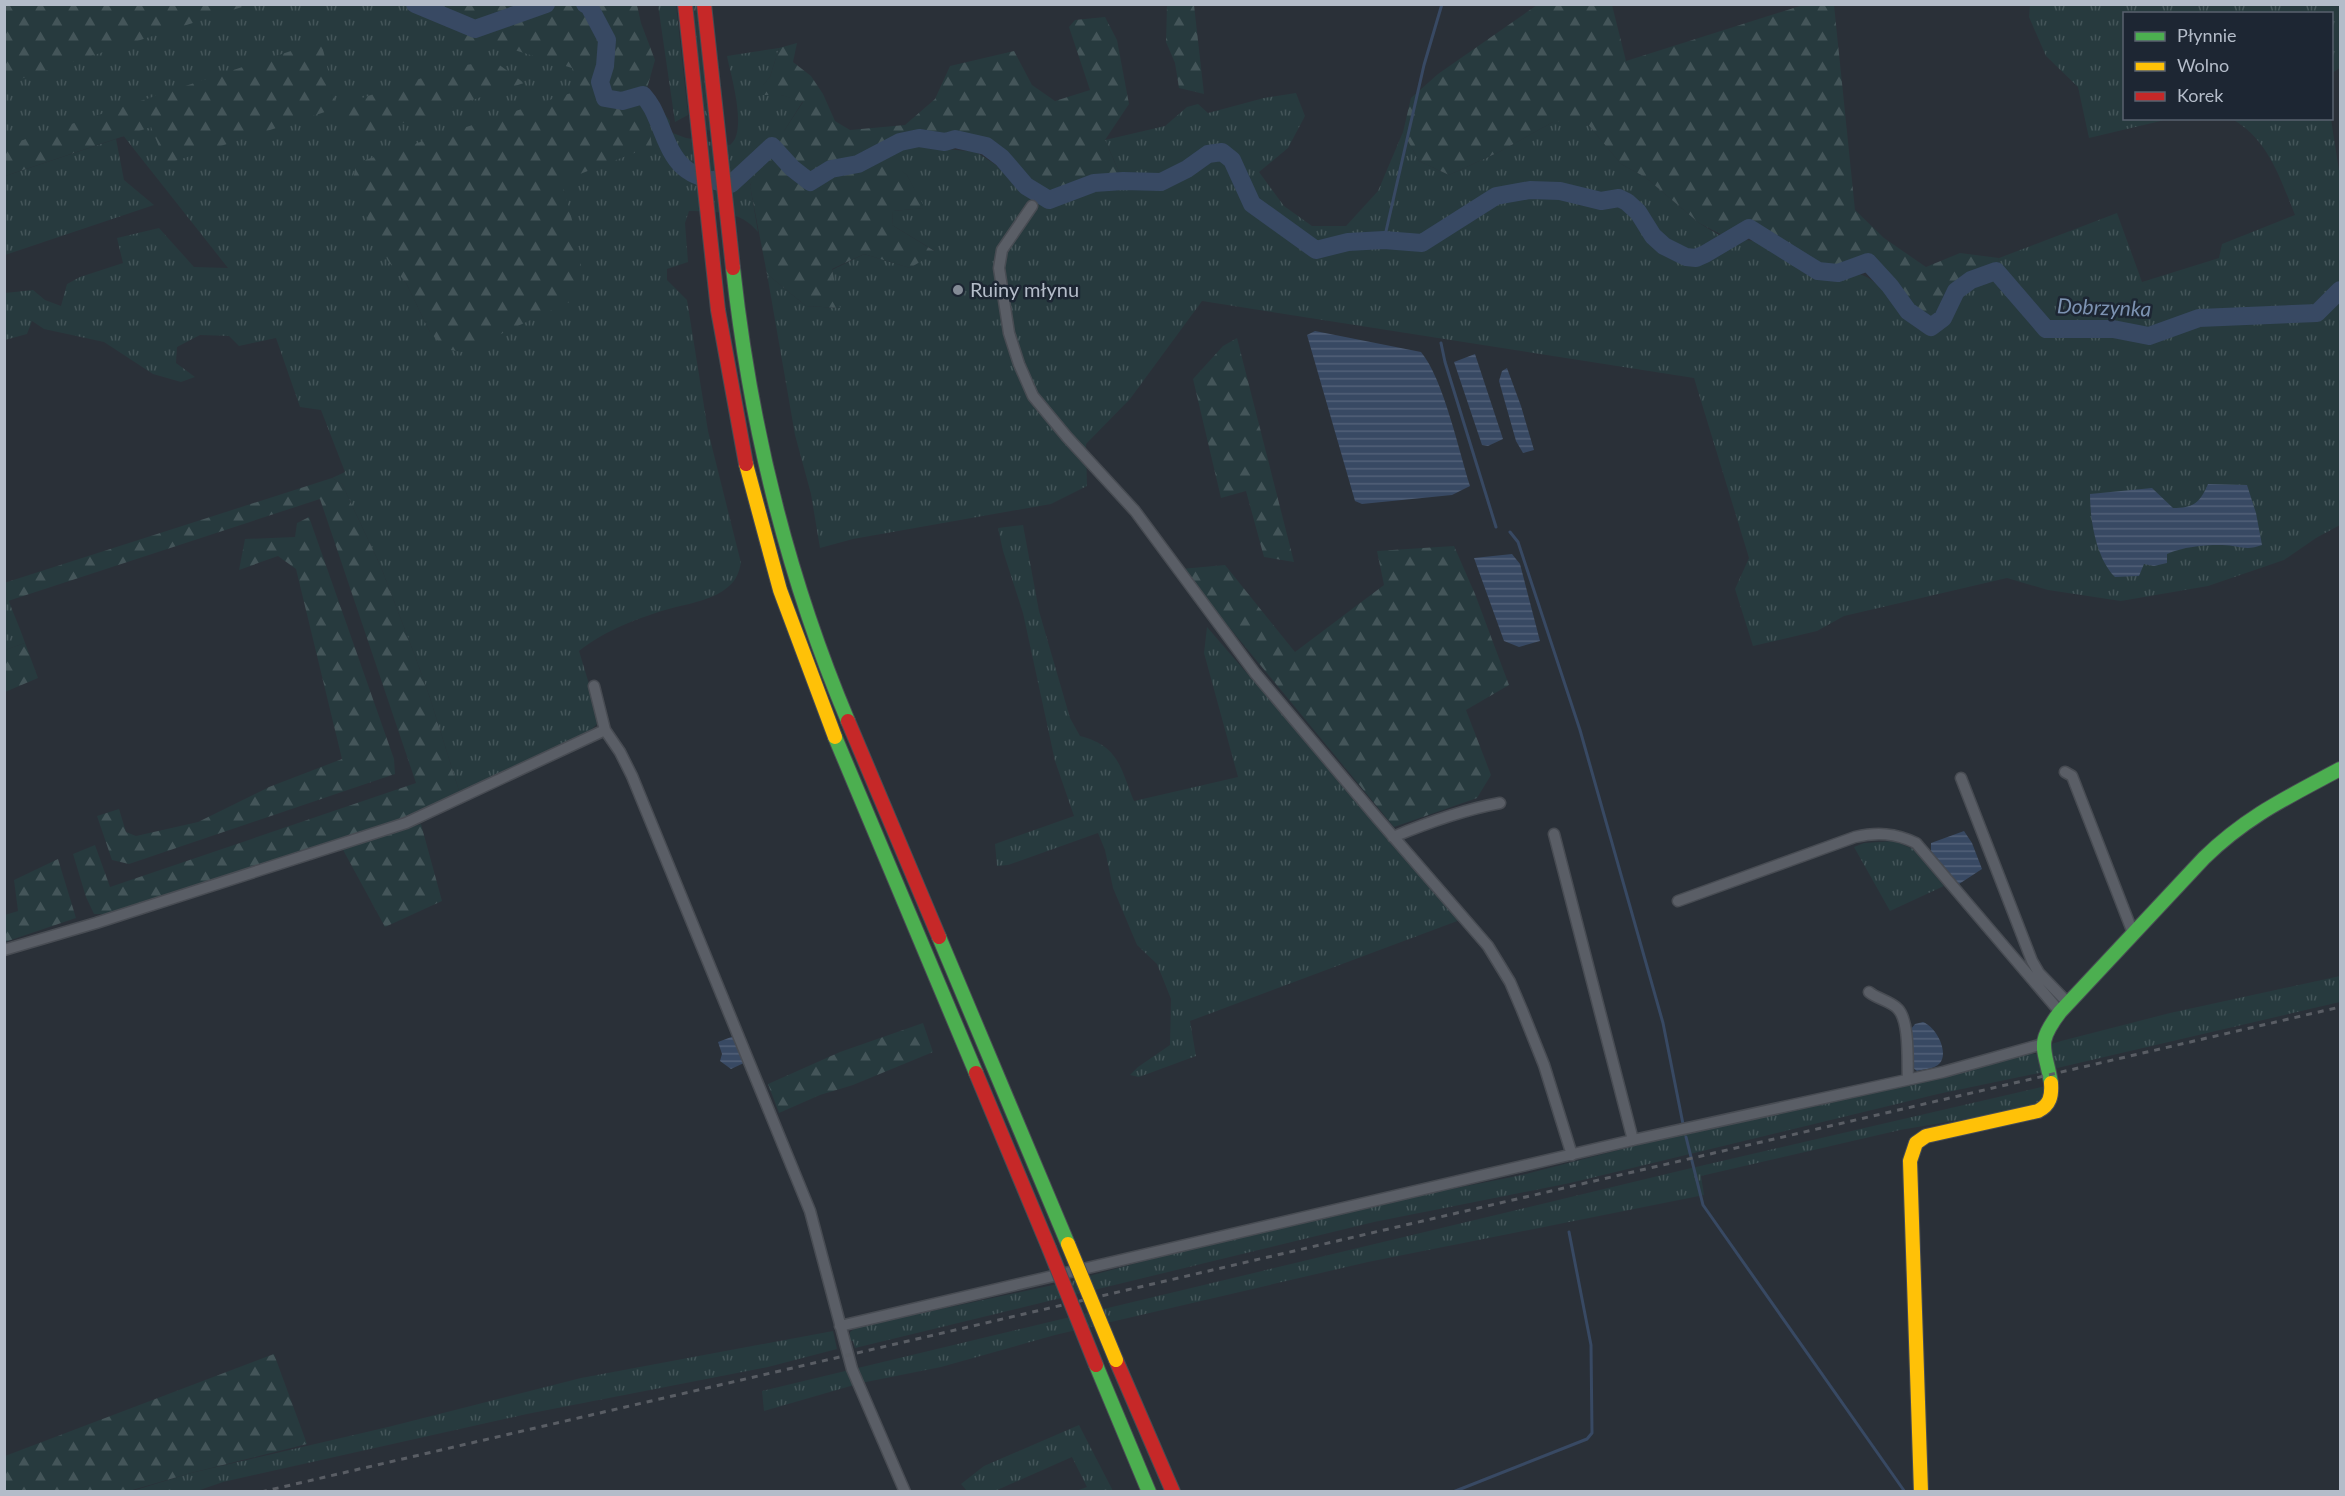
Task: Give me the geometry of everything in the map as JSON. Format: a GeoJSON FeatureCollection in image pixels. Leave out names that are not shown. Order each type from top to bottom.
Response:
{"type":"FeatureCollection","features":[{"type":"Feature","properties":{"kind":"main road"},"geometry":{"type":"LineString","coordinates":[[685,4],[719,316],[736,417],[764,536],[795,633],[828,724],[1149,1491]]}},
{"type":"Feature","properties":{"kind":"main road"},"geometry":{"type":"LineString","coordinates":[[704,4],[738,314],[756,425],[773,499],[800,592],[846,717],[1173,1491]]}},
{"type":"Feature","properties":{"kind":"main road"},"geometry":{"type":"LineString","coordinates":[[1921,1491],[1910,1190],[1912,1151],[1916,1143],[1926,1136],[2038,1111],[2047,1106],[2050,1100],[2051,1085],[2043,1044],[2046,1032],[2064,1007],[2204,858],[2239,826],[2270,806],[2340,769]]}},
{"type":"Feature","properties":{"kind":"street"},"geometry":{"type":"LineString","coordinates":[[1032,206],[1002,250],[999,268],[1009,333],[1033,396],[1135,511],[1255,674],[1488,946],[1510,982],[1544,1065],[1572,1155]]}},
{"type":"Feature","properties":{"kind":"street"},"geometry":{"type":"LineString","coordinates":[[594,687],[605,730],[632,776],[810,1210],[840,1326],[861,1392],[905,1491]]}},
{"type":"Feature","properties":{"kind":"street"},"geometry":{"type":"LineString","coordinates":[[4,950],[107,920],[406,823],[605,730]]}},
{"type":"Feature","properties":{"kind":"street"},"geometry":{"type":"LineString","coordinates":[[2065,772],[2072,776],[2133,933]]}},
{"type":"Feature","properties":{"kind":"street"},"geometry":{"type":"LineString","coordinates":[[1960,778],[2032,962],[2064,1007]]}},
{"type":"Feature","properties":{"kind":"street"},"geometry":{"type":"LineString","coordinates":[[1393,837],[1467,809],[1500,803]]}},
{"type":"Feature","properties":{"kind":"street"},"geometry":{"type":"LineString","coordinates":[[1554,834],[1633,1140]]}},
{"type":"Feature","properties":{"kind":"street"},"geometry":{"type":"LineString","coordinates":[[1678,901],[1855,837],[1899,835],[1916,843],[2064,1007]]}},
{"type":"Feature","properties":{"kind":"street"},"geometry":{"type":"LineString","coordinates":[[1869,993],[1893,1005],[1902,1015],[1908,1079]]}},
{"type":"Feature","properties":{"kind":"street"},"geometry":{"type":"LineString","coordinates":[[840,1326],[1633,1140],[1987,1061],[2043,1044]]}},
{"type":"Feature","properties":{"kind":"green space"},"geometry":{"type":"Polygon","coordinates":[[[76,4],[248,5],[5,84],[5,5],[66,5],[67,7],[76,4]]]}},
{"type":"Feature","properties":{"kind":"green space"},"geometry":{"type":"Polygon","coordinates":[[[2030,4],[2340,5],[2340,68],[2333,72],[2333,12],[2123,12],[2123,120],[2165,120],[2089,138],[2078,87],[2046,56],[2029,17],[2030,4]]]}},
{"type":"Feature","properties":{"kind":"green space"},"geometry":{"type":"Polygon","coordinates":[[[4,5],[632,5],[642,85],[670,121],[670,132],[686,138],[730,145],[738,128],[738,116],[727,56],[779,48],[770,77],[755,95],[781,95],[803,101],[750,185],[758,232],[736,216],[718,212],[689,211],[685,223],[688,262],[667,269],[667,280],[687,300],[708,431],[741,563],[735,579],[731,585],[716,595],[625,624],[589,643],[579,651],[596,707],[597,724],[588,733],[460,794],[430,698],[381,567],[342,484],[332,478],[345,472],[321,410],[300,407],[276,338],[239,346],[229,336],[200,335],[177,347],[176,363],[195,377],[181,382],[153,374],[104,342],[44,329],[32,321],[27,334],[5,340],[5,293],[33,290],[45,300],[61,306],[67,284],[80,277],[123,263],[117,238],[159,228],[194,267],[228,268],[122,134],[5,174],[4,5]],[[564,191],[389,261],[406,283],[430,332],[568,211],[564,191]]]}},
{"type":"Feature","properties":{"kind":"green space"},"geometry":{"type":"Polygon","coordinates":[[[455,5],[637,5],[655,60],[644,99],[643,117],[649,127],[652,146],[562,181],[580,258],[580,287],[576,299],[462,352],[445,349],[430,332],[406,283],[388,261],[352,187],[356,163],[577,91],[572,68],[486,41],[459,41],[453,28],[455,5]]]}},
{"type":"Feature","properties":{"kind":"green space"},"geometry":{"type":"Polygon","coordinates":[[[658,5],[676,5],[688,115],[675,122],[658,5]]]}},
{"type":"Feature","properties":{"kind":"green space"},"geometry":{"type":"Polygon","coordinates":[[[691,5],[698,5],[711,131],[705,129],[691,5]]]}},
{"type":"Feature","properties":{"kind":"green space"},"geometry":{"type":"Polygon","coordinates":[[[1167,5],[1194,5],[1204,94],[1179,88],[1175,63],[1166,42],[1167,5]]]}},
{"type":"Feature","properties":{"kind":"green space"},"geometry":{"type":"Polygon","coordinates":[[[1537,5],[1612,5],[1626,61],[1803,5],[1834,5],[1855,210],[1884,238],[1926,267],[1960,253],[1999,258],[1996,271],[1956,291],[1943,318],[1931,327],[1908,311],[1890,286],[1868,263],[1838,273],[1818,271],[1749,228],[1730,239],[1699,223],[1645,177],[1621,164],[1586,122],[1553,122],[1499,152],[1449,175],[1419,161],[1403,132],[1411,98],[1438,74],[1537,5]]]}},
{"type":"Feature","properties":{"kind":"green space"},"geometry":{"type":"Polygon","coordinates":[[[1105,17],[1117,40],[1129,104],[1105,140],[1123,181],[1094,183],[1049,200],[1026,186],[1002,158],[986,146],[955,139],[945,142],[919,138],[900,142],[879,153],[907,175],[925,208],[893,211],[892,225],[936,252],[910,268],[864,254],[832,269],[840,308],[806,306],[767,274],[750,186],[768,134],[784,131],[803,102],[781,95],[754,95],[770,77],[779,48],[797,43],[793,62],[811,76],[823,94],[835,121],[850,130],[905,125],[935,99],[950,66],[1014,51],[1032,85],[1055,101],[1090,90],[1069,27],[1075,20],[1105,17]]]}},
{"type":"Feature","properties":{"kind":"green space"},"geometry":{"type":"Polygon","coordinates":[[[321,41],[337,108],[166,164],[151,127],[5,176],[5,146],[321,41]]]}},
{"type":"Feature","properties":{"kind":"green space"},"geometry":{"type":"Polygon","coordinates":[[[494,61],[524,83],[363,136],[342,123],[341,105],[458,66],[494,61]]]}},
{"type":"Feature","properties":{"kind":"green space"},"geometry":{"type":"Polygon","coordinates":[[[1296,93],[1305,116],[1288,148],[1259,172],[1284,206],[1312,226],[1346,226],[1378,191],[1403,132],[1419,161],[1449,175],[1499,152],[1553,122],[1586,122],[1621,164],[1645,177],[1699,223],[1724,238],[1695,254],[1679,252],[1653,233],[1637,208],[1619,194],[1600,197],[1559,187],[1530,186],[1496,192],[1422,239],[1384,236],[1349,237],[1316,244],[1262,207],[1231,157],[1222,149],[1208,150],[1187,165],[1161,177],[1123,175],[1120,174],[1105,140],[1165,126],[1187,107],[1198,104],[1208,113],[1264,98],[1296,93]]]}},
{"type":"Feature","properties":{"kind":"green space"},"geometry":{"type":"Polygon","coordinates":[[[2234,120],[2331,120],[2340,177],[2340,525],[2284,560],[2208,586],[2121,601],[2048,590],[2007,578],[1844,616],[1817,631],[1753,646],[1735,589],[1749,558],[1694,378],[1202,301],[1130,399],[1086,444],[1087,486],[1051,504],[853,539],[820,548],[811,494],[795,435],[767,274],[806,306],[839,308],[832,270],[864,254],[910,268],[935,251],[892,225],[893,211],[924,208],[907,175],[883,158],[902,148],[919,146],[976,152],[996,165],[1021,191],[1042,204],[1054,207],[1098,189],[1164,186],[1213,158],[1226,163],[1250,207],[1309,251],[1318,252],[1383,243],[1423,246],[1435,242],[1493,205],[1519,197],[1551,195],[1601,205],[1619,203],[1634,216],[1667,255],[1688,261],[1697,260],[1736,241],[1755,242],[1764,245],[1813,277],[1826,279],[1856,274],[1872,280],[1909,321],[1926,333],[1939,329],[1957,299],[1992,281],[1999,258],[2117,213],[2142,282],[2219,258],[2222,244],[2295,215],[2264,148],[2244,127],[2234,120]]]}},
{"type":"Feature","properties":{"kind":"green space"},"geometry":{"type":"Polygon","coordinates":[[[116,139],[124,180],[154,205],[5,255],[5,176],[116,139]]]}},
{"type":"Feature","properties":{"kind":"green space"},"geometry":{"type":"Polygon","coordinates":[[[1237,338],[1294,562],[1264,557],[1246,491],[1221,498],[1193,379],[1223,346],[1237,338]]]}},
{"type":"Feature","properties":{"kind":"green space"},"geometry":{"type":"Polygon","coordinates":[[[332,478],[342,484],[381,567],[430,698],[460,794],[415,814],[376,827],[107,914],[94,914],[86,897],[73,854],[95,845],[110,887],[416,783],[320,499],[8,601],[4,583],[332,478]]]}},
{"type":"Feature","properties":{"kind":"green space"},"geometry":{"type":"Polygon","coordinates":[[[309,517],[394,759],[395,774],[129,864],[112,860],[97,816],[119,809],[126,832],[136,836],[198,822],[269,787],[342,759],[296,569],[278,556],[239,570],[245,539],[295,537],[297,523],[309,517]]]}},
{"type":"Feature","properties":{"kind":"green space"},"geometry":{"type":"Polygon","coordinates":[[[1023,525],[1039,611],[1070,718],[1080,736],[1093,740],[1111,752],[1121,768],[1134,801],[1238,777],[1204,653],[1207,627],[1460,920],[1190,1021],[1196,1056],[1139,1077],[1130,1075],[1170,1045],[1171,999],[1157,964],[1137,945],[1113,888],[1105,850],[1098,833],[1008,865],[997,866],[995,844],[1074,816],[1055,761],[1023,613],[998,528],[1023,525]]]}},
{"type":"Feature","properties":{"kind":"green space"},"geometry":{"type":"Polygon","coordinates":[[[1454,546],[1475,594],[1509,685],[1466,710],[1491,775],[1477,798],[1394,827],[1181,569],[1225,565],[1295,652],[1384,585],[1377,551],[1454,546]]]}},
{"type":"Feature","properties":{"kind":"green space"},"geometry":{"type":"Polygon","coordinates":[[[4,585],[25,643],[5,650],[4,585]]]}},
{"type":"Feature","properties":{"kind":"green space"},"geometry":{"type":"Polygon","coordinates":[[[25,643],[38,678],[5,692],[5,650],[25,643]]]}},
{"type":"Feature","properties":{"kind":"green space"},"geometry":{"type":"Polygon","coordinates":[[[421,824],[442,901],[385,927],[342,848],[421,824]]]}},
{"type":"Feature","properties":{"kind":"green space"},"geometry":{"type":"Polygon","coordinates":[[[1894,841],[1913,849],[1944,886],[1890,911],[1854,847],[1864,843],[1894,841]]]}},
{"type":"Feature","properties":{"kind":"green space"},"geometry":{"type":"Polygon","coordinates":[[[58,859],[76,918],[5,942],[5,915],[18,911],[14,880],[58,859]]]}},
{"type":"Feature","properties":{"kind":"green space"},"geometry":{"type":"Polygon","coordinates":[[[2340,976],[2340,1002],[2053,1069],[2048,1045],[2170,1013],[2340,976]]]}},
{"type":"Feature","properties":{"kind":"green space"},"geometry":{"type":"Polygon","coordinates":[[[923,1023],[933,1052],[779,1113],[768,1084],[840,1052],[923,1023]]]}},
{"type":"Feature","properties":{"kind":"green space"},"geometry":{"type":"Polygon","coordinates":[[[2026,1054],[2036,1054],[2041,1057],[2044,1072],[1938,1094],[1570,1183],[1374,1222],[855,1348],[853,1341],[850,1341],[850,1332],[857,1327],[1067,1282],[1244,1234],[1522,1175],[1688,1132],[1835,1101],[2026,1054]]]}},
{"type":"Feature","properties":{"kind":"green space"},"geometry":{"type":"Polygon","coordinates":[[[2046,1086],[2047,1094],[2036,1107],[1900,1130],[1701,1176],[1704,1195],[1368,1262],[1055,1335],[941,1367],[861,1383],[764,1411],[762,1391],[1683,1170],[2046,1086]]]}},
{"type":"Feature","properties":{"kind":"green space"},"geometry":{"type":"Polygon","coordinates":[[[833,1331],[837,1349],[768,1367],[527,1414],[223,1482],[197,1491],[129,1492],[191,1473],[388,1427],[581,1378],[833,1331]]]}},
{"type":"Feature","properties":{"kind":"green space"},"geometry":{"type":"Polygon","coordinates":[[[274,1354],[307,1444],[129,1491],[5,1491],[5,1456],[274,1354]]]}},
{"type":"Feature","properties":{"kind":"green space"},"geometry":{"type":"Polygon","coordinates":[[[1079,1425],[1113,1491],[1076,1491],[1087,1487],[1072,1457],[995,1491],[967,1491],[961,1484],[984,1466],[1079,1425]]]}},
{"type":"Feature","properties":{"kind":"water"},"geometry":{"type":"Polygon","coordinates":[[[1315,331],[1421,352],[1429,364],[1443,397],[1470,486],[1452,495],[1362,504],[1355,501],[1307,335],[1315,331]]]}},
{"type":"Feature","properties":{"kind":"water"},"geometry":{"type":"Polygon","coordinates":[[[1475,354],[1503,439],[1488,446],[1482,445],[1454,362],[1475,354]]]}},
{"type":"Feature","properties":{"kind":"water"},"geometry":{"type":"Polygon","coordinates":[[[1507,368],[1534,450],[1523,453],[1516,441],[1499,381],[1502,371],[1507,368]]]}},
{"type":"Feature","properties":{"kind":"water"},"geometry":{"type":"Polygon","coordinates":[[[2208,484],[2247,485],[2256,513],[2262,545],[2250,548],[2219,545],[2186,548],[2167,554],[2167,563],[2154,566],[2144,564],[2139,576],[2115,577],[2103,560],[2095,538],[2090,494],[2152,488],[2173,508],[2180,508],[2199,500],[2208,484]]]}},
{"type":"Feature","properties":{"kind":"water"},"geometry":{"type":"Polygon","coordinates":[[[1512,554],[1520,564],[1540,641],[1519,647],[1504,641],[1474,558],[1512,554]]]}},
{"type":"Feature","properties":{"kind":"water"},"geometry":{"type":"Polygon","coordinates":[[[1964,831],[1972,843],[1982,869],[1959,884],[1931,851],[1931,843],[1964,831]]]}},
{"type":"Feature","properties":{"kind":"water"},"geometry":{"type":"Polygon","coordinates":[[[1923,1022],[1940,1040],[1943,1052],[1940,1063],[1917,1071],[1913,1068],[1911,1029],[1915,1024],[1923,1022]]]}},
{"type":"Feature","properties":{"kind":"water"},"geometry":{"type":"Polygon","coordinates":[[[734,1036],[744,1063],[731,1069],[720,1061],[722,1054],[718,1042],[734,1036]]]}},
{"type":"Feature","properties":{"kind":"waterway","name":"Dobrzynka"},"geometry":{"type":"LineString","coordinates":[[415,4],[475,29],[546,4]]}},
{"type":"Feature","properties":{"kind":"waterway","name":"Dobrzynka"},"geometry":{"type":"LineString","coordinates":[[585,4],[589,6],[607,40],[605,66],[600,82],[605,98],[622,101],[643,95],[654,111],[671,150],[683,167],[702,177],[731,184],[772,146],[792,168],[810,182],[831,169],[858,164],[900,142],[919,138],[945,142],[955,139],[986,146],[1002,158],[1026,186],[1049,200],[1094,183],[1161,182],[1187,169],[1208,154],[1222,152],[1232,160],[1252,204],[1316,250],[1348,242],[1384,240],[1422,243],[1496,196],[1530,190],[1560,191],[1601,201],[1619,198],[1638,212],[1653,236],[1664,246],[1686,257],[1696,258],[1705,254],[1749,228],[1818,271],[1838,273],[1868,262],[1890,286],[1908,311],[1931,327],[1943,318],[1956,291],[1971,280],[1996,271],[2046,329],[2113,329],[2149,336],[2199,318],[2317,313],[2340,290]]}},
{"type":"Feature","properties":{"kind":"waterway"},"geometry":{"type":"LineString","coordinates":[[1384,240],[1424,65],[1442,4]]}},
{"type":"Feature","properties":{"kind":"waterway"},"geometry":{"type":"LineString","coordinates":[[1441,343],[1496,527]]}},
{"type":"Feature","properties":{"kind":"waterway"},"geometry":{"type":"LineString","coordinates":[[1510,532],[1518,542],[1580,730],[1663,1023],[1683,1124]]}},
{"type":"Feature","properties":{"kind":"waterway"},"geometry":{"type":"LineString","coordinates":[[1686,1137],[1703,1205],[1905,1492]]}},
{"type":"Feature","properties":{"kind":"waterway"},"geometry":{"type":"LineString","coordinates":[[1453,1492],[1587,1439],[1592,1433],[1591,1345],[1569,1232]]}},
{"type":"Feature","properties":{"kind":"railway"},"geometry":{"type":"LineString","coordinates":[[261,1492],[2340,1007]]}},
{"type":"Feature","properties":{"kind":"traffic: fast"},"geometry":{"type":"LineString","coordinates":[[733,268],[750,384],[774,499],[807,611],[848,721]]}},
{"type":"Feature","properties":{"kind":"traffic: fast"},"geometry":{"type":"LineString","coordinates":[[835,737],[976,1073]]}},
{"type":"Feature","properties":{"kind":"traffic: fast"},"geometry":{"type":"LineString","coordinates":[[2051,1083],[2044,1046],[2047,1032],[2060,1012],[2220,843],[2269,808],[2340,769]]}},
{"type":"Feature","properties":{"kind":"traffic: fast"},"geometry":{"type":"LineString","coordinates":[[939,937],[1068,1244]]}},
{"type":"Feature","properties":{"kind":"traffic: fast"},"geometry":{"type":"LineString","coordinates":[[1096,1365],[1149,1492]]}},
{"type":"Feature","properties":{"kind":"traffic: slow"},"geometry":{"type":"LineString","coordinates":[[746,464],[780,590],[835,737]]}},
{"type":"Feature","properties":{"kind":"traffic: slow"},"geometry":{"type":"LineString","coordinates":[[1921,1492],[1910,1161],[1916,1143],[1926,1136],[2038,1111],[2049,1100],[2051,1083]]}},
{"type":"Feature","properties":{"kind":"traffic: slow"},"geometry":{"type":"LineString","coordinates":[[1068,1244],[1116,1360]]}},
{"type":"Feature","properties":{"kind":"traffic: jam"},"geometry":{"type":"LineString","coordinates":[[685,4],[718,310],[746,464]]}},
{"type":"Feature","properties":{"kind":"traffic: jam"},"geometry":{"type":"LineString","coordinates":[[704,4],[733,268]]}},
{"type":"Feature","properties":{"kind":"traffic: jam"},"geometry":{"type":"LineString","coordinates":[[848,721],[939,937]]}},
{"type":"Feature","properties":{"kind":"traffic: jam"},"geometry":{"type":"LineString","coordinates":[[976,1073],[1049,1248]]}},
{"type":"Feature","properties":{"kind":"traffic: jam"},"geometry":{"type":"LineString","coordinates":[[1049,1248],[1096,1365]]}},
{"type":"Feature","properties":{"kind":"traffic: jam"},"geometry":{"type":"LineString","coordinates":[[1116,1360],[1173,1492]]}},
{"type":"Feature","properties":{"kind":"place","name":"Ruiny młynu"},"geometry":{"type":"Point","coordinates":[958,290]}}]}
